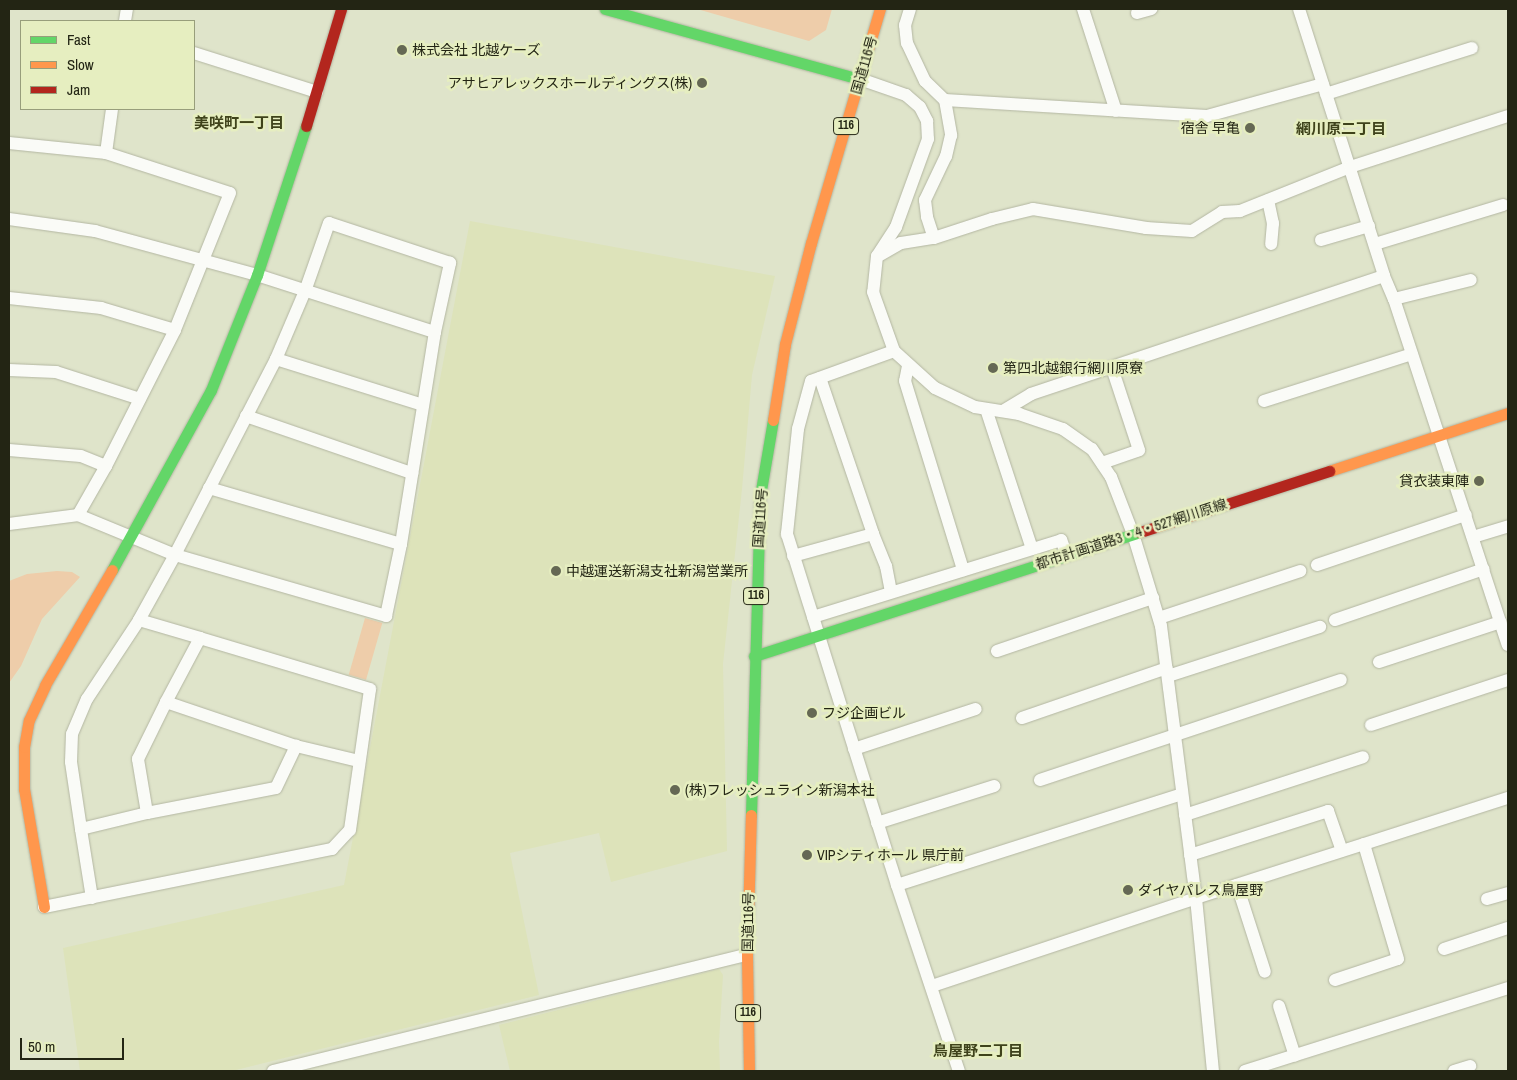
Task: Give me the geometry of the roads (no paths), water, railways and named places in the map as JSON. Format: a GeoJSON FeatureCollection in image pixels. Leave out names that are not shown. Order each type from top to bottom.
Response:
{"type":"FeatureCollection","features":[{"type":"Feature","properties":{"kind":"main road"},"geometry":{"type":"LineString","coordinates":[[44,907],[24,789],[24,747],[29,720],[45,685],[131,537],[210,390],[257,275],[317,92],[341,9]]}},
{"type":"Feature","properties":{"kind":"main road"},"geometry":{"type":"LineString","coordinates":[[605,9],[860,79]]}},
{"type":"Feature","properties":{"kind":"main road","name":"国道116号"},"geometry":{"type":"LineString","coordinates":[[749,1071],[747,955],[760,496],[785,344],[811,243],[880,9]]}},
{"type":"Feature","properties":{"kind":"main road","name":"都市計画道路3・4・527網川原線"},"geometry":{"type":"LineString","coordinates":[[754,656],[1508,413]]}},
{"type":"Feature","properties":{"kind":"street"},"geometry":{"type":"LineString","coordinates":[[910,9],[905,24],[907,43],[925,81],[945,100],[951,136],[946,156],[925,200],[927,217],[934,238]]}},
{"type":"Feature","properties":{"kind":"street"},"geometry":{"type":"LineString","coordinates":[[1083,9],[1116,111]]}},
{"type":"Feature","properties":{"kind":"street"},"geometry":{"type":"LineString","coordinates":[[1137,14],[1151,9]]}},
{"type":"Feature","properties":{"kind":"street"},"geometry":{"type":"LineString","coordinates":[[1299,9],[1384,276],[1394,299],[1484,569],[1503,616],[1508,645]]}},
{"type":"Feature","properties":{"kind":"street"},"geometry":{"type":"LineString","coordinates":[[945,100],[1208,116],[1325,89],[1472,48]]}},
{"type":"Feature","properties":{"kind":"street"},"geometry":{"type":"LineString","coordinates":[[195,53],[317,92]]}},
{"type":"Feature","properties":{"kind":"street"},"geometry":{"type":"LineString","coordinates":[[860,79],[906,95],[920,107],[928,121],[928,139],[896,227],[878,256],[873,292],[894,351],[908,366],[935,388],[974,407],[1003,412],[1063,429],[1092,449],[1111,477],[1133,534],[1159,618],[1196,898],[1214,1071]]}},
{"type":"Feature","properties":{"kind":"street"},"geometry":{"type":"LineString","coordinates":[[106,153],[112,110]]}},
{"type":"Feature","properties":{"kind":"street"},"geometry":{"type":"LineString","coordinates":[[878,256],[901,242],[934,238],[992,219],[1034,209],[1146,228],[1192,230],[1222,212],[1240,211],[1350,167],[1508,116]]}},
{"type":"Feature","properties":{"kind":"street"},"geometry":{"type":"LineString","coordinates":[[9,143],[106,153],[230,193],[175,330],[106,466],[78,515]]}},
{"type":"Feature","properties":{"kind":"street"},"geometry":{"type":"LineString","coordinates":[[1268,200],[1273,223],[1271,244]]}},
{"type":"Feature","properties":{"kind":"street"},"geometry":{"type":"LineString","coordinates":[[1375,244],[1503,205]]}},
{"type":"Feature","properties":{"kind":"street"},"geometry":{"type":"LineString","coordinates":[[9,219],[95,230],[257,275],[435,332]]}},
{"type":"Feature","properties":{"kind":"street"},"geometry":{"type":"LineString","coordinates":[[9,524],[78,515],[175,555],[386,616],[401,544],[435,332],[450,264],[328,223],[305,291],[276,359],[175,555],[139,620],[87,699],[72,734],[71,762],[92,898]]}},
{"type":"Feature","properties":{"kind":"street"},"geometry":{"type":"LineString","coordinates":[[1321,240],[1369,226]]}},
{"type":"Feature","properties":{"kind":"street"},"geometry":{"type":"LineString","coordinates":[[1003,412],[1031,394],[1384,276]]}},
{"type":"Feature","properties":{"kind":"street"},"geometry":{"type":"LineString","coordinates":[[1394,299],[1471,280]]}},
{"type":"Feature","properties":{"kind":"street"},"geometry":{"type":"LineString","coordinates":[[9,298],[101,308],[175,330]]}},
{"type":"Feature","properties":{"kind":"street"},"geometry":{"type":"LineString","coordinates":[[894,351],[810,381],[798,429],[787,534],[897,885],[959,1071]]}},
{"type":"Feature","properties":{"kind":"street"},"geometry":{"type":"LineString","coordinates":[[1264,401],[1412,354]]}},
{"type":"Feature","properties":{"kind":"street"},"geometry":{"type":"LineString","coordinates":[[276,359],[423,405]]}},
{"type":"Feature","properties":{"kind":"street"},"geometry":{"type":"LineString","coordinates":[[908,366],[905,381],[963,570]]}},
{"type":"Feature","properties":{"kind":"street"},"geometry":{"type":"LineString","coordinates":[[1102,463],[1139,450],[1112,368]]}},
{"type":"Feature","properties":{"kind":"street"},"geometry":{"type":"LineString","coordinates":[[9,370],[56,372],[140,399]]}},
{"type":"Feature","properties":{"kind":"street"},"geometry":{"type":"LineString","coordinates":[[820,378],[873,534],[886,566],[891,592]]}},
{"type":"Feature","properties":{"kind":"street"},"geometry":{"type":"LineString","coordinates":[[986,409],[1032,549]]}},
{"type":"Feature","properties":{"kind":"street"},"geometry":{"type":"LineString","coordinates":[[246,416],[412,473]]}},
{"type":"Feature","properties":{"kind":"street"},"geometry":{"type":"LineString","coordinates":[[9,450],[81,456],[106,466]]}},
{"type":"Feature","properties":{"kind":"street"},"geometry":{"type":"LineString","coordinates":[[209,488],[401,544]]}},
{"type":"Feature","properties":{"kind":"street"},"geometry":{"type":"LineString","coordinates":[[1318,564],[1466,515]]}},
{"type":"Feature","properties":{"kind":"street"},"geometry":{"type":"LineString","coordinates":[[1473,537],[1508,526]]}},
{"type":"Feature","properties":{"kind":"street"},"geometry":{"type":"LineString","coordinates":[[793,556],[873,534]]}},
{"type":"Feature","properties":{"kind":"street"},"geometry":{"type":"LineString","coordinates":[[813,617],[1061,540],[1067,555]]}},
{"type":"Feature","properties":{"kind":"street"},"geometry":{"type":"LineString","coordinates":[[1335,620],[1484,569]]}},
{"type":"Feature","properties":{"kind":"street"},"geometry":{"type":"LineString","coordinates":[[1159,618],[1300,571]]}},
{"type":"Feature","properties":{"kind":"street"},"geometry":{"type":"LineString","coordinates":[[997,651],[1153,598]]}},
{"type":"Feature","properties":{"kind":"street"},"geometry":{"type":"LineString","coordinates":[[1379,662],[1503,616]]}},
{"type":"Feature","properties":{"kind":"street"},"geometry":{"type":"LineString","coordinates":[[44,907],[332,849],[350,830],[370,689],[139,620]]}},
{"type":"Feature","properties":{"kind":"street"},"geometry":{"type":"LineString","coordinates":[[1022,718],[1167,672],[1320,627]]}},
{"type":"Feature","properties":{"kind":"street"},"geometry":{"type":"LineString","coordinates":[[147,813],[138,759],[200,638]]}},
{"type":"Feature","properties":{"kind":"street"},"geometry":{"type":"LineString","coordinates":[[1040,780],[1175,733],[1341,680]]}},
{"type":"Feature","properties":{"kind":"street"},"geometry":{"type":"LineString","coordinates":[[1371,725],[1508,680]]}},
{"type":"Feature","properties":{"kind":"street"},"geometry":{"type":"LineString","coordinates":[[166,702],[296,746],[359,761]]}},
{"type":"Feature","properties":{"kind":"street"},"geometry":{"type":"LineString","coordinates":[[854,749],[976,709]]}},
{"type":"Feature","properties":{"kind":"street"},"geometry":{"type":"LineString","coordinates":[[81,829],[147,813],[276,788],[296,746]]}},
{"type":"Feature","properties":{"kind":"street"},"geometry":{"type":"LineString","coordinates":[[1185,815],[1363,757]]}},
{"type":"Feature","properties":{"kind":"street"},"geometry":{"type":"LineString","coordinates":[[878,823],[994,786]]}},
{"type":"Feature","properties":{"kind":"street"},"geometry":{"type":"LineString","coordinates":[[897,885],[1182,794]]}},
{"type":"Feature","properties":{"kind":"street"},"geometry":{"type":"LineString","coordinates":[[932,986],[1196,898],[1508,798]]}},
{"type":"Feature","properties":{"kind":"street"},"geometry":{"type":"LineString","coordinates":[[1190,855],[1328,811],[1342,851]]}},
{"type":"Feature","properties":{"kind":"street"},"geometry":{"type":"LineString","coordinates":[[1335,980],[1398,959],[1364,844]]}},
{"type":"Feature","properties":{"kind":"street"},"geometry":{"type":"LineString","coordinates":[[1237,885],[1265,972]]}},
{"type":"Feature","properties":{"kind":"street"},"geometry":{"type":"LineString","coordinates":[[1487,899],[1508,893]]}},
{"type":"Feature","properties":{"kind":"street"},"geometry":{"type":"LineString","coordinates":[[1444,949],[1508,928]]}},
{"type":"Feature","properties":{"kind":"street"},"geometry":{"type":"LineString","coordinates":[[273,1071],[747,955]]}},
{"type":"Feature","properties":{"kind":"street"},"geometry":{"type":"LineString","coordinates":[[1245,1071],[1508,988]]}},
{"type":"Feature","properties":{"kind":"street"},"geometry":{"type":"LineString","coordinates":[[1279,1006],[1295,1056]]}},
{"type":"Feature","properties":{"kind":"street"},"geometry":{"type":"LineString","coordinates":[[1454,1071],[1470,1066]]}},
{"type":"Feature","properties":{"kind":"place","name":"株式会社 北越ケーズ"},"geometry":{"type":"Point","coordinates":[402,50]}},
{"type":"Feature","properties":{"kind":"place","name":"アサヒアレックスホールディングス(株)"},"geometry":{"type":"Point","coordinates":[702,83]}},
{"type":"Feature","properties":{"kind":"place","name":"宿舎 早亀"},"geometry":{"type":"Point","coordinates":[1250,128]}},
{"type":"Feature","properties":{"kind":"place","name":"第四北越銀行網川原寮"},"geometry":{"type":"Point","coordinates":[993,368]}},
{"type":"Feature","properties":{"kind":"place","name":"貸衣装東陣"},"geometry":{"type":"Point","coordinates":[1479,481]}},
{"type":"Feature","properties":{"kind":"place","name":"中越運送新潟支社新潟営業所"},"geometry":{"type":"Point","coordinates":[556,571]}},
{"type":"Feature","properties":{"kind":"place","name":"フジ企画ビル"},"geometry":{"type":"Point","coordinates":[812,713]}},
{"type":"Feature","properties":{"kind":"place","name":"(株)フレッシュライン新潟本社"},"geometry":{"type":"Point","coordinates":[675,790]}},
{"type":"Feature","properties":{"kind":"place","name":"VIPシティホール 県庁前"},"geometry":{"type":"Point","coordinates":[807,855]}},
{"type":"Feature","properties":{"kind":"place","name":"ダイヤパレス鳥屋野"},"geometry":{"type":"Point","coordinates":[1128,890]}},
{"type":"Feature","properties":{"kind":"district","name":"美咲町一丁目"},"geometry":{"type":"Point","coordinates":[239,123]}},
{"type":"Feature","properties":{"kind":"district","name":"網川原二丁目"},"geometry":{"type":"Point","coordinates":[1341,129]}},
{"type":"Feature","properties":{"kind":"district","name":"鳥屋野二丁目"},"geometry":{"type":"Point","coordinates":[978,1051]}}]}
